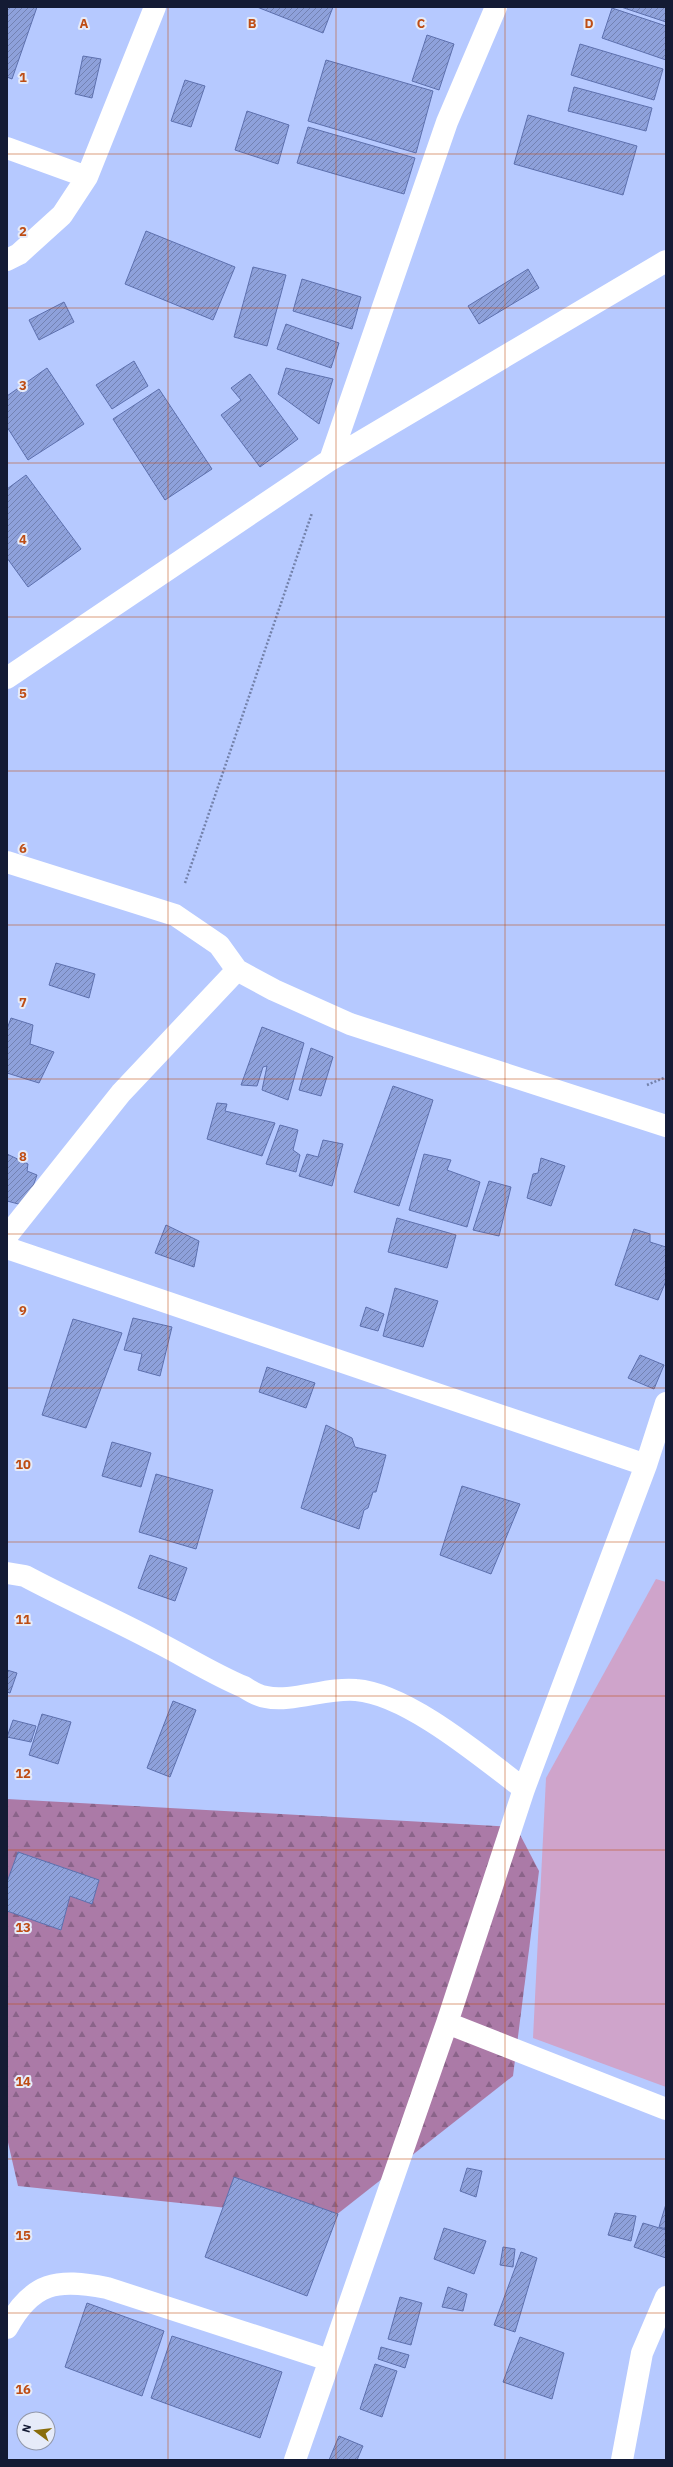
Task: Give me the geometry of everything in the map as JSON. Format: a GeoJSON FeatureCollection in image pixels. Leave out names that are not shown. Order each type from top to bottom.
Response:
{"type":"FeatureCollection","features":[{"type":"Feature","properties":{"kind":"street"},"geometry":{"type":"LineString","coordinates":[[7,260],[19,254],[62,215],[87,177],[154,7]]}},
{"type":"Feature","properties":{"kind":"street"},"geometry":{"type":"LineString","coordinates":[[330,460],[447,122],[496,7]]}},
{"type":"Feature","properties":{"kind":"street"},"geometry":{"type":"LineString","coordinates":[[7,148],[87,177]]}},
{"type":"Feature","properties":{"kind":"street"},"geometry":{"type":"LineString","coordinates":[[7,678],[330,460],[666,261]]}},
{"type":"Feature","properties":{"kind":"street"},"geometry":{"type":"LineString","coordinates":[[7,862],[175,915],[219,945],[237,970],[274,990],[350,1024],[666,1126]]}},
{"type":"Feature","properties":{"kind":"street"},"geometry":{"type":"LineString","coordinates":[[7,1236],[121,1093],[237,970]]}},
{"type":"Feature","properties":{"kind":"street"},"geometry":{"type":"LineString","coordinates":[[7,1248],[646,1465]]}},
{"type":"Feature","properties":{"kind":"street"},"geometry":{"type":"LineString","coordinates":[[295,2460],[447,2023],[524,1789],[646,1465],[666,1403]]}},
{"type":"Feature","properties":{"kind":"street"},"geometry":{"type":"LineString","coordinates":[[7,1573],[25,1576],[155,1640],[227,1680],[266,1697],[286,1698],[307,1693],[356,1690],[381,1697],[412,1710],[459,1740],[524,1789]]}},
{"type":"Feature","properties":{"kind":"street"},"geometry":{"type":"LineString","coordinates":[[447,2023],[666,2108]]}},
{"type":"Feature","properties":{"kind":"street"},"geometry":{"type":"LineString","coordinates":[[7,2328],[18,2307],[49,2285],[86,2283],[107,2288],[329,2360]]}},
{"type":"Feature","properties":{"kind":"street"},"geometry":{"type":"LineString","coordinates":[[622,2460],[642,2353],[666,2297]]}},
{"type":"Feature","properties":{"kind":"path"},"geometry":{"type":"LineString","coordinates":[[175,915],[313,512]]}},
{"type":"Feature","properties":{"kind":"shaded area"},"geometry":{"type":"Polygon","coordinates":[[[656,1579],[666,1582],[666,2087],[533,2038],[546,1778],[656,1579]]]}},
{"type":"Feature","properties":{"kind":"green space"},"geometry":{"type":"Polygon","coordinates":[[[7,1799],[516,1827],[539,1871],[513,2076],[331,2219],[18,2186],[7,2138],[7,1799]]]}},
{"type":"Feature","properties":{"kind":"building"},"geometry":{"type":"Polygon","coordinates":[[[7,7],[37,7],[12,79],[7,77],[7,7]]]}},
{"type":"Feature","properties":{"kind":"building"},"geometry":{"type":"Polygon","coordinates":[[[257,7],[333,7],[323,33],[257,7]]]}},
{"type":"Feature","properties":{"kind":"building"},"geometry":{"type":"Polygon","coordinates":[[[621,7],[666,7],[666,22],[621,7]]]}},
{"type":"Feature","properties":{"kind":"building"},"geometry":{"type":"Polygon","coordinates":[[[612,8],[666,26],[666,60],[602,38],[612,8]]]}},
{"type":"Feature","properties":{"kind":"building"},"geometry":{"type":"Polygon","coordinates":[[[427,35],[454,44],[439,90],[412,81],[427,35]]]}},
{"type":"Feature","properties":{"kind":"building"},"geometry":{"type":"Polygon","coordinates":[[[580,44],[663,69],[654,100],[571,75],[580,44]]]}},
{"type":"Feature","properties":{"kind":"building"},"geometry":{"type":"Polygon","coordinates":[[[83,56],[101,59],[92,98],[75,94],[83,56]]]}},
{"type":"Feature","properties":{"kind":"building"},"geometry":{"type":"Polygon","coordinates":[[[326,60],[433,91],[416,153],[308,121],[326,60]]]}},
{"type":"Feature","properties":{"kind":"building"},"geometry":{"type":"Polygon","coordinates":[[[185,80],[205,86],[191,127],[171,121],[185,80]]]}},
{"type":"Feature","properties":{"kind":"building"},"geometry":{"type":"Polygon","coordinates":[[[574,87],[652,108],[646,131],[568,111],[574,87]]]}},
{"type":"Feature","properties":{"kind":"building"},"geometry":{"type":"Polygon","coordinates":[[[247,111],[289,125],[278,164],[235,150],[247,111]]]}},
{"type":"Feature","properties":{"kind":"building"},"geometry":{"type":"Polygon","coordinates":[[[528,115],[637,146],[623,195],[514,164],[528,115]]]}},
{"type":"Feature","properties":{"kind":"building"},"geometry":{"type":"Polygon","coordinates":[[[308,127],[415,158],[404,194],[297,163],[308,127]]]}},
{"type":"Feature","properties":{"kind":"building"},"geometry":{"type":"Polygon","coordinates":[[[146,231],[235,267],[213,320],[125,284],[146,231]]]}},
{"type":"Feature","properties":{"kind":"building"},"geometry":{"type":"Polygon","coordinates":[[[253,267],[286,275],[267,346],[234,337],[253,267]]]}},
{"type":"Feature","properties":{"kind":"building"},"geometry":{"type":"Polygon","coordinates":[[[528,269],[539,288],[479,324],[468,306],[528,269]]]}},
{"type":"Feature","properties":{"kind":"building"},"geometry":{"type":"Polygon","coordinates":[[[302,279],[361,297],[352,329],[293,311],[302,279]]]}},
{"type":"Feature","properties":{"kind":"building"},"geometry":{"type":"Polygon","coordinates":[[[64,302],[74,322],[39,340],[29,320],[64,302]]]}},
{"type":"Feature","properties":{"kind":"building"},"geometry":{"type":"Polygon","coordinates":[[[286,324],[339,343],[331,368],[277,349],[286,324]]]}},
{"type":"Feature","properties":{"kind":"building"},"geometry":{"type":"Polygon","coordinates":[[[134,361],[148,386],[112,409],[96,385],[134,361]]]}},
{"type":"Feature","properties":{"kind":"building"},"geometry":{"type":"Polygon","coordinates":[[[47,368],[84,424],[28,460],[7,427],[7,396],[47,368]]]}},
{"type":"Feature","properties":{"kind":"building"},"geometry":{"type":"Polygon","coordinates":[[[286,368],[333,379],[319,424],[278,394],[286,368]]]}},
{"type":"Feature","properties":{"kind":"building"},"geometry":{"type":"Polygon","coordinates":[[[250,374],[298,439],[260,467],[221,415],[241,400],[231,388],[250,374]]]}},
{"type":"Feature","properties":{"kind":"building"},"geometry":{"type":"Polygon","coordinates":[[[159,389],[212,469],[165,500],[113,419],[159,389]]]}},
{"type":"Feature","properties":{"kind":"building"},"geometry":{"type":"Polygon","coordinates":[[[26,475],[81,549],[28,587],[7,558],[7,489],[26,475]]]}},
{"type":"Feature","properties":{"kind":"building"},"geometry":{"type":"Polygon","coordinates":[[[56,963],[95,974],[89,998],[49,985],[56,963]]]}},
{"type":"Feature","properties":{"kind":"building"},"geometry":{"type":"Polygon","coordinates":[[[11,1018],[33,1025],[30,1044],[54,1052],[39,1083],[7,1073],[7,1029],[11,1018]]]}},
{"type":"Feature","properties":{"kind":"building"},"geometry":{"type":"Polygon","coordinates":[[[262,1027],[304,1043],[288,1100],[262,1090],[267,1066],[263,1067],[257,1086],[241,1085],[262,1027]]]}},
{"type":"Feature","properties":{"kind":"building"},"geometry":{"type":"Polygon","coordinates":[[[311,1048],[333,1057],[321,1096],[299,1090],[311,1048]]]}},
{"type":"Feature","properties":{"kind":"building"},"geometry":{"type":"Polygon","coordinates":[[[393,1086],[433,1100],[399,1206],[354,1192],[393,1086]]]}},
{"type":"Feature","properties":{"kind":"building"},"geometry":{"type":"Polygon","coordinates":[[[217,1103],[227,1104],[225,1111],[275,1123],[262,1156],[207,1139],[217,1103]]]}},
{"type":"Feature","properties":{"kind":"building"},"geometry":{"type":"Polygon","coordinates":[[[280,1125],[298,1130],[293,1150],[300,1155],[296,1172],[266,1164],[280,1125]]]}},
{"type":"Feature","properties":{"kind":"building"},"geometry":{"type":"Polygon","coordinates":[[[323,1140],[343,1144],[332,1186],[299,1176],[307,1154],[318,1157],[323,1140]]]}},
{"type":"Feature","properties":{"kind":"building"},"geometry":{"type":"Polygon","coordinates":[[[7,1154],[28,1164],[27,1171],[37,1175],[26,1206],[7,1201],[7,1154]]]}},
{"type":"Feature","properties":{"kind":"building"},"geometry":{"type":"Polygon","coordinates":[[[424,1154],[451,1160],[447,1170],[480,1182],[467,1227],[409,1210],[424,1154]]]}},
{"type":"Feature","properties":{"kind":"building"},"geometry":{"type":"Polygon","coordinates":[[[541,1158],[565,1166],[551,1206],[527,1198],[533,1174],[538,1173],[541,1158]]]}},
{"type":"Feature","properties":{"kind":"building"},"geometry":{"type":"Polygon","coordinates":[[[489,1181],[511,1187],[499,1236],[473,1230],[489,1181]]]}},
{"type":"Feature","properties":{"kind":"building"},"geometry":{"type":"Polygon","coordinates":[[[397,1218],[456,1235],[447,1268],[388,1252],[397,1218]]]}},
{"type":"Feature","properties":{"kind":"building"},"geometry":{"type":"Polygon","coordinates":[[[166,1225],[199,1241],[194,1267],[155,1253],[166,1225]]]}},
{"type":"Feature","properties":{"kind":"building"},"geometry":{"type":"Polygon","coordinates":[[[634,1229],[650,1234],[650,1242],[666,1247],[666,1281],[658,1300],[615,1285],[634,1229]]]}},
{"type":"Feature","properties":{"kind":"building"},"geometry":{"type":"Polygon","coordinates":[[[395,1288],[438,1301],[423,1347],[383,1336],[395,1288]]]}},
{"type":"Feature","properties":{"kind":"building"},"geometry":{"type":"Polygon","coordinates":[[[366,1307],[384,1314],[378,1331],[360,1326],[366,1307]]]}},
{"type":"Feature","properties":{"kind":"building"},"geometry":{"type":"Polygon","coordinates":[[[133,1318],[172,1327],[160,1376],[138,1370],[142,1354],[124,1350],[133,1318]]]}},
{"type":"Feature","properties":{"kind":"building"},"geometry":{"type":"Polygon","coordinates":[[[73,1319],[122,1333],[86,1428],[42,1415],[73,1319]]]}},
{"type":"Feature","properties":{"kind":"building"},"geometry":{"type":"Polygon","coordinates":[[[640,1355],[664,1365],[654,1389],[628,1378],[640,1355]]]}},
{"type":"Feature","properties":{"kind":"building"},"geometry":{"type":"Polygon","coordinates":[[[267,1367],[315,1383],[306,1408],[259,1392],[267,1367]]]}},
{"type":"Feature","properties":{"kind":"building"},"geometry":{"type":"Polygon","coordinates":[[[326,1425],[352,1438],[355,1447],[386,1455],[376,1492],[373,1492],[368,1508],[364,1510],[359,1529],[301,1508],[326,1425]]]}},
{"type":"Feature","properties":{"kind":"building"},"geometry":{"type":"Polygon","coordinates":[[[112,1442],[151,1453],[141,1487],[102,1476],[112,1442]]]}},
{"type":"Feature","properties":{"kind":"building"},"geometry":{"type":"Polygon","coordinates":[[[156,1474],[213,1490],[196,1549],[139,1532],[156,1474]]]}},
{"type":"Feature","properties":{"kind":"building"},"geometry":{"type":"Polygon","coordinates":[[[462,1486],[520,1504],[491,1574],[440,1555],[462,1486]]]}},
{"type":"Feature","properties":{"kind":"building"},"geometry":{"type":"Polygon","coordinates":[[[150,1555],[187,1568],[175,1601],[138,1588],[150,1555]]]}},
{"type":"Feature","properties":{"kind":"building"},"geometry":{"type":"Polygon","coordinates":[[[7,1670],[17,1673],[10,1693],[7,1692],[7,1670]]]}},
{"type":"Feature","properties":{"kind":"building"},"geometry":{"type":"Polygon","coordinates":[[[173,1701],[196,1710],[170,1777],[147,1768],[173,1701]]]}},
{"type":"Feature","properties":{"kind":"building"},"geometry":{"type":"Polygon","coordinates":[[[42,1714],[71,1722],[58,1764],[29,1755],[42,1714]]]}},
{"type":"Feature","properties":{"kind":"building"},"geometry":{"type":"Polygon","coordinates":[[[13,1720],[36,1726],[31,1742],[7,1737],[13,1720]]]}},
{"type":"Feature","properties":{"kind":"building"},"geometry":{"type":"Polygon","coordinates":[[[18,1852],[99,1880],[92,1904],[70,1896],[61,1930],[7,1911],[7,1882],[18,1852]]]}},
{"type":"Feature","properties":{"kind":"building"},"geometry":{"type":"Polygon","coordinates":[[[467,2168],[482,2171],[476,2197],[460,2191],[467,2168]]]}},
{"type":"Feature","properties":{"kind":"building"},"geometry":{"type":"Polygon","coordinates":[[[234,2177],[338,2214],[307,2296],[205,2257],[234,2177]]]}},
{"type":"Feature","properties":{"kind":"building"},"geometry":{"type":"Polygon","coordinates":[[[666,2204],[666,2229],[659,2227],[666,2204]]]}},
{"type":"Feature","properties":{"kind":"building"},"geometry":{"type":"Polygon","coordinates":[[[615,2213],[636,2216],[631,2241],[608,2235],[615,2213]]]}},
{"type":"Feature","properties":{"kind":"building"},"geometry":{"type":"Polygon","coordinates":[[[643,2223],[666,2230],[666,2258],[634,2247],[643,2223]]]}},
{"type":"Feature","properties":{"kind":"building"},"geometry":{"type":"Polygon","coordinates":[[[444,2228],[486,2241],[474,2274],[434,2259],[444,2228]]]}},
{"type":"Feature","properties":{"kind":"building"},"geometry":{"type":"Polygon","coordinates":[[[503,2247],[515,2249],[513,2267],[500,2265],[503,2247]]]}},
{"type":"Feature","properties":{"kind":"building"},"geometry":{"type":"Polygon","coordinates":[[[521,2252],[537,2258],[515,2332],[494,2325],[521,2252]]]}},
{"type":"Feature","properties":{"kind":"building"},"geometry":{"type":"Polygon","coordinates":[[[448,2287],[467,2294],[463,2311],[442,2307],[448,2287]]]}},
{"type":"Feature","properties":{"kind":"building"},"geometry":{"type":"Polygon","coordinates":[[[400,2297],[422,2303],[411,2345],[388,2339],[400,2297]]]}},
{"type":"Feature","properties":{"kind":"building"},"geometry":{"type":"Polygon","coordinates":[[[87,2303],[164,2331],[142,2396],[65,2367],[87,2303]]]}},
{"type":"Feature","properties":{"kind":"building"},"geometry":{"type":"Polygon","coordinates":[[[172,2336],[282,2372],[260,2438],[151,2398],[172,2336]]]}},
{"type":"Feature","properties":{"kind":"building"},"geometry":{"type":"Polygon","coordinates":[[[520,2337],[564,2353],[552,2399],[503,2382],[520,2337]]]}},
{"type":"Feature","properties":{"kind":"building"},"geometry":{"type":"Polygon","coordinates":[[[381,2347],[409,2355],[405,2368],[378,2359],[381,2347]]]}},
{"type":"Feature","properties":{"kind":"building"},"geometry":{"type":"Polygon","coordinates":[[[375,2364],[397,2371],[382,2417],[360,2409],[375,2364]]]}},
{"type":"Feature","properties":{"kind":"building"},"geometry":{"type":"Polygon","coordinates":[[[339,2436],[363,2446],[357,2460],[329,2460],[339,2436]]]}}]}
